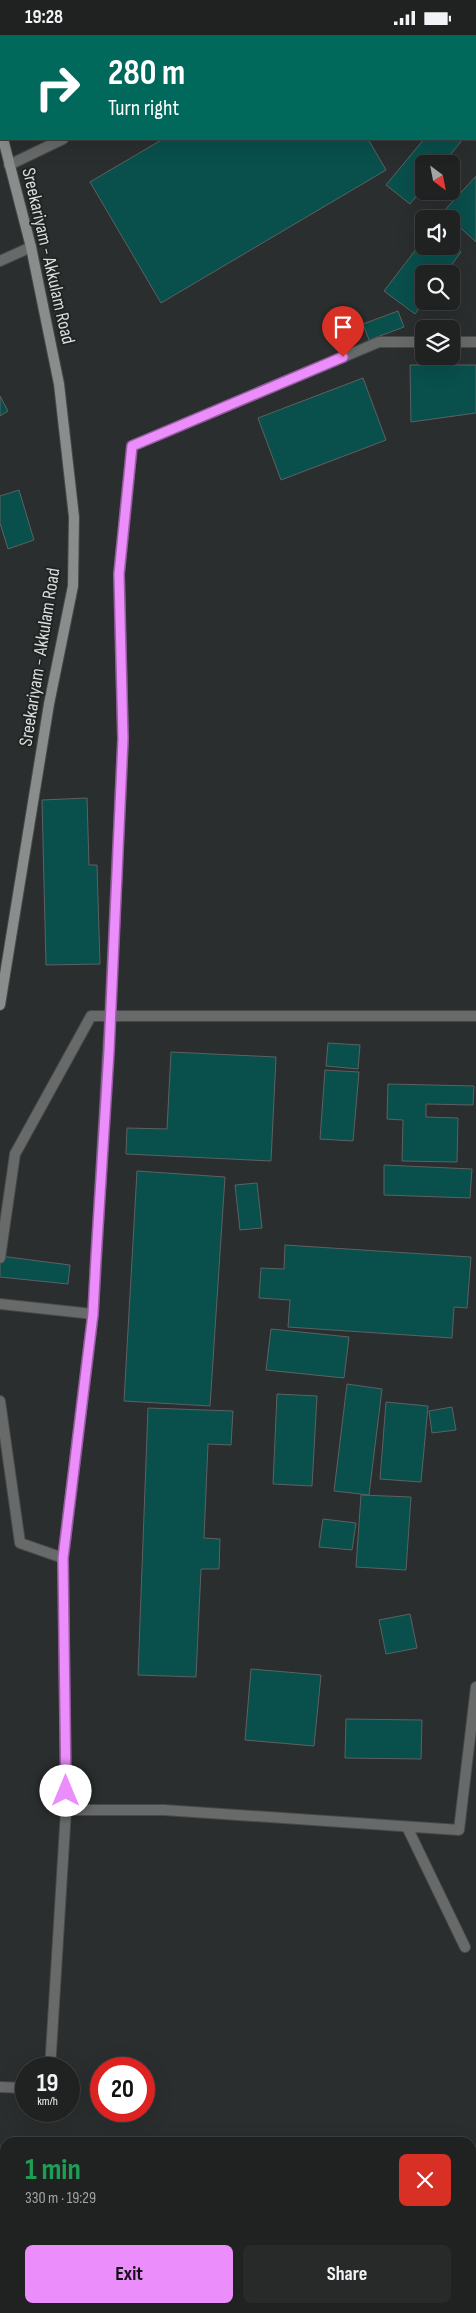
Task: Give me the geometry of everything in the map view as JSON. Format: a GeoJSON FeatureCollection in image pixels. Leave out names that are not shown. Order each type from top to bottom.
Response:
{"type":"FeatureCollection","features":[{"type":"Feature","properties":{"kind":"main road","name":"Sreekariyam - Akkulam Road"},"geometry":{"type":"LineString","coordinates":[[0,1005],[49,703],[73,586],[74,517],[59,384],[31,247],[3,140]]}},
{"type":"Feature","properties":{"kind":"street"},"geometry":{"type":"LineString","coordinates":[[9,165],[61,140]]}},
{"type":"Feature","properties":{"kind":"street"},"geometry":{"type":"LineString","coordinates":[[0,261],[31,247]]}},
{"type":"Feature","properties":{"kind":"street"},"geometry":{"type":"LineString","coordinates":[[51,2057],[66,1810],[63,1558],[93,1314],[123,739],[119,574],[132,446],[379,342],[415,342]]}},
{"type":"Feature","properties":{"kind":"street"},"geometry":{"type":"LineString","coordinates":[[460,342],[476,342]]}},
{"type":"Feature","properties":{"kind":"street"},"geometry":{"type":"LineString","coordinates":[[0,1258],[14,1154],[91,1016],[476,1016]]}},
{"type":"Feature","properties":{"kind":"street"},"geometry":{"type":"LineString","coordinates":[[0,1304],[93,1314]]}},
{"type":"Feature","properties":{"kind":"street"},"geometry":{"type":"LineString","coordinates":[[0,1401],[20,1543],[63,1558]]}},
{"type":"Feature","properties":{"kind":"street"},"geometry":{"type":"LineString","coordinates":[[66,1810],[164,1811],[459,1830],[476,1687]]}},
{"type":"Feature","properties":{"kind":"street"},"geometry":{"type":"LineString","coordinates":[[407,1827],[465,1947]]}},
{"type":"Feature","properties":{"kind":"street"},"geometry":{"type":"LineString","coordinates":[[0,2087],[15,2088]]}},
{"type":"Feature","properties":{"kind":"building"},"geometry":{"type":"Polygon","coordinates":[[[161,140],[369,140],[386,170],[161,303],[90,182],[161,140]]]}},
{"type":"Feature","properties":{"kind":"building"},"geometry":{"type":"Polygon","coordinates":[[[423,140],[462,140],[450,155],[415,155],[415,198],[410,204],[386,185],[423,140]]]}},
{"type":"Feature","properties":{"kind":"building"},"geometry":{"type":"Polygon","coordinates":[[[476,176],[476,242],[460,227],[460,210],[445,210],[454,200],[460,200],[460,193],[476,176]]]}},
{"type":"Feature","properties":{"kind":"building"},"geometry":{"type":"Polygon","coordinates":[[[415,251],[415,255],[459,255],[452,265],[415,265],[415,310],[418,310],[415,314],[384,291],[415,251]]]}},
{"type":"Feature","properties":{"kind":"building"},"geometry":{"type":"Polygon","coordinates":[[[398,311],[404,327],[369,340],[363,324],[398,311]]]}},
{"type":"Feature","properties":{"kind":"building"},"geometry":{"type":"Polygon","coordinates":[[[410,365],[476,365],[476,413],[411,422],[410,365]]]}},
{"type":"Feature","properties":{"kind":"building"},"geometry":{"type":"Polygon","coordinates":[[[363,378],[386,440],[281,480],[258,418],[363,378]]]}},
{"type":"Feature","properties":{"kind":"building"},"geometry":{"type":"Polygon","coordinates":[[[0,396],[8,411],[0,416],[0,396]]]}},
{"type":"Feature","properties":{"kind":"building"},"geometry":{"type":"Polygon","coordinates":[[[19,490],[34,540],[8,549],[0,523],[0,496],[19,490]]]}},
{"type":"Feature","properties":{"kind":"building"},"geometry":{"type":"Polygon","coordinates":[[[87,798],[89,865],[97,865],[100,964],[46,965],[42,800],[87,798]]]}},
{"type":"Feature","properties":{"kind":"building"},"geometry":{"type":"Polygon","coordinates":[[[328,1043],[360,1045],[358,1069],[326,1066],[328,1043]]]}},
{"type":"Feature","properties":{"kind":"building"},"geometry":{"type":"Polygon","coordinates":[[[171,1052],[276,1057],[271,1161],[126,1154],[127,1128],[167,1129],[171,1052]]]}},
{"type":"Feature","properties":{"kind":"building"},"geometry":{"type":"Polygon","coordinates":[[[325,1070],[359,1072],[353,1141],[320,1139],[325,1070]]]}},
{"type":"Feature","properties":{"kind":"building"},"geometry":{"type":"Polygon","coordinates":[[[388,1084],[474,1086],[473,1105],[426,1104],[426,1117],[458,1118],[457,1162],[402,1161],[403,1120],[387,1119],[388,1084]]]}},
{"type":"Feature","properties":{"kind":"building"},"geometry":{"type":"Polygon","coordinates":[[[384,1165],[472,1169],[470,1198],[384,1195],[384,1165]]]}},
{"type":"Feature","properties":{"kind":"building"},"geometry":{"type":"Polygon","coordinates":[[[137,1171],[225,1177],[210,1406],[124,1401],[137,1171]]]}},
{"type":"Feature","properties":{"kind":"building"},"geometry":{"type":"Polygon","coordinates":[[[257,1183],[262,1228],[240,1230],[235,1185],[257,1183]]]}},
{"type":"Feature","properties":{"kind":"building"},"geometry":{"type":"Polygon","coordinates":[[[285,1245],[471,1257],[467,1308],[454,1307],[452,1338],[288,1327],[290,1300],[259,1298],[261,1268],[284,1269],[285,1245]]]}},
{"type":"Feature","properties":{"kind":"building"},"geometry":{"type":"Polygon","coordinates":[[[0,1256],[70,1265],[68,1284],[0,1277],[0,1256]]]}},
{"type":"Feature","properties":{"kind":"building"},"geometry":{"type":"Polygon","coordinates":[[[271,1329],[349,1337],[344,1378],[266,1370],[271,1329]]]}},
{"type":"Feature","properties":{"kind":"building"},"geometry":{"type":"Polygon","coordinates":[[[347,1384],[382,1389],[369,1495],[334,1491],[347,1384]]]}},
{"type":"Feature","properties":{"kind":"building"},"geometry":{"type":"Polygon","coordinates":[[[277,1394],[317,1396],[312,1486],[273,1484],[277,1394]]]}},
{"type":"Feature","properties":{"kind":"building"},"geometry":{"type":"Polygon","coordinates":[[[386,1402],[428,1406],[421,1482],[380,1479],[386,1402]]]}},
{"type":"Feature","properties":{"kind":"building"},"geometry":{"type":"Polygon","coordinates":[[[452,1407],[456,1430],[432,1433],[429,1411],[452,1407]]]}},
{"type":"Feature","properties":{"kind":"building"},"geometry":{"type":"Polygon","coordinates":[[[148,1408],[233,1411],[231,1445],[208,1444],[204,1538],[220,1539],[219,1569],[201,1569],[196,1677],[138,1675],[148,1408]]]}},
{"type":"Feature","properties":{"kind":"building"},"geometry":{"type":"Polygon","coordinates":[[[361,1495],[411,1497],[406,1570],[356,1567],[361,1495]]]}},
{"type":"Feature","properties":{"kind":"building"},"geometry":{"type":"Polygon","coordinates":[[[323,1519],[356,1523],[352,1550],[319,1547],[323,1519]]]}},
{"type":"Feature","properties":{"kind":"building"},"geometry":{"type":"Polygon","coordinates":[[[410,1614],[417,1648],[386,1654],[379,1620],[410,1614]]]}},
{"type":"Feature","properties":{"kind":"building"},"geometry":{"type":"Polygon","coordinates":[[[251,1669],[321,1675],[314,1746],[245,1740],[251,1669]]]}},
{"type":"Feature","properties":{"kind":"building"},"geometry":{"type":"Polygon","coordinates":[[[346,1719],[422,1720],[421,1759],[345,1758],[346,1719]]]}},
{"type":"Feature","properties":{"kind":"route"},"geometry":{"type":"LineString","coordinates":[[66,1791],[63,1558],[93,1314],[109,1051],[123,739],[119,574],[132,446],[343,357]]}}]}
